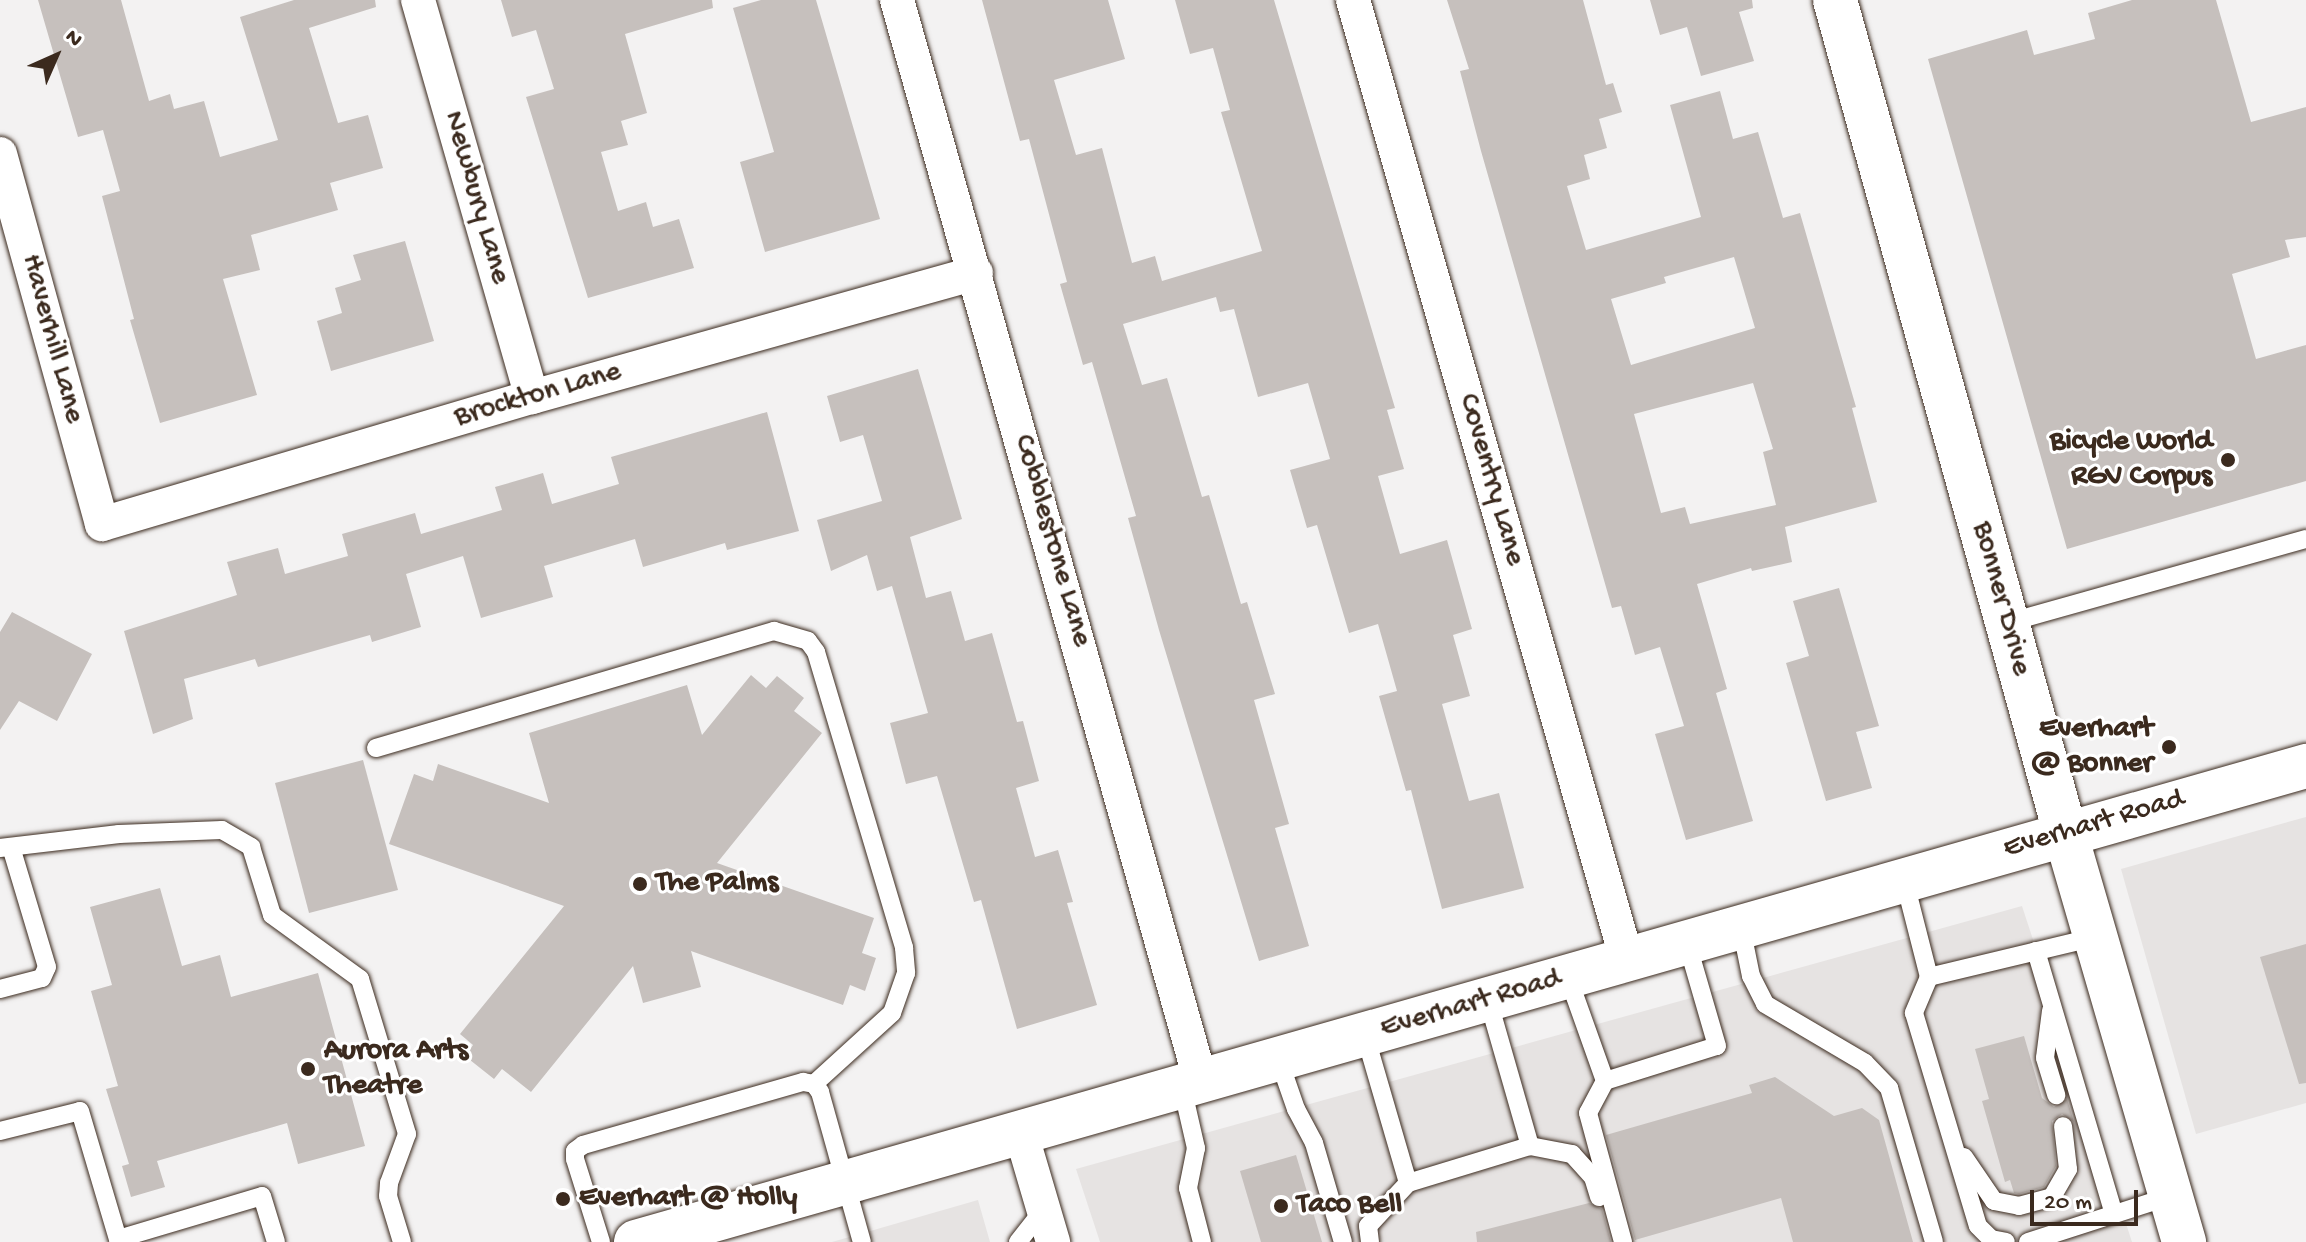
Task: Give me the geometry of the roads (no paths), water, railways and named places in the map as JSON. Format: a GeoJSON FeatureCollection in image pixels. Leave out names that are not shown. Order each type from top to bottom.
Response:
{"type":"FeatureCollection","features":[{"type":"Feature","properties":{"kind":"main road","name":"Bonner Drive"},"geometry":{"type":"LineString","coordinates":[[1846,3],[2007,623],[2184,1242]]}},
{"type":"Feature","properties":{"kind":"main road","name":"Everhart Road"},"geometry":{"type":"LineString","coordinates":[[636,1242],[1687,943],[2065,832],[2306,766]]}},
{"type":"Feature","properties":{"kind":"street","name":"Newbury Lane"},"geometry":{"type":"LineString","coordinates":[[418,0],[532,397]]}},
{"type":"Feature","properties":{"kind":"street","name":"Cobblestone Lane"},"geometry":{"type":"LineString","coordinates":[[897,0],[976,273],[1192,1085]]}},
{"type":"Feature","properties":{"kind":"street","name":"Coventry Lane"},"geometry":{"type":"LineString","coordinates":[[1353,0],[1627,960]]}},
{"type":"Feature","properties":{"kind":"street","name":"Haverhill Lane"},"geometry":{"type":"LineString","coordinates":[[0,154],[102,524]]}},
{"type":"Feature","properties":{"kind":"street","name":"Brockton Lane"},"geometry":{"type":"LineString","coordinates":[[102,524],[532,397],[976,273]]}},
{"type":"Feature","properties":{"kind":"street"},"geometry":{"type":"LineString","coordinates":[[1021,1133],[1053,1242]]}},
{"type":"Feature","properties":{"kind":"lane"},"geometry":{"type":"LineString","coordinates":[[2007,623],[2306,539]]}},
{"type":"Feature","properties":{"kind":"lane"},"geometry":{"type":"LineString","coordinates":[[376,748],[774,631],[808,641],[816,652],[904,948],[906,973],[892,1013],[814,1084]]}},
{"type":"Feature","properties":{"kind":"lane"},"geometry":{"type":"LineString","coordinates":[[0,989],[42,978],[47,967],[6,848],[119,834],[222,830],[251,847],[272,915],[360,979],[407,1134],[389,1183],[388,1196],[402,1242]]}},
{"type":"Feature","properties":{"kind":"lane"},"geometry":{"type":"LineString","coordinates":[[1904,879],[1929,977],[1914,1013],[1978,1226],[1991,1239],[2006,1242]]}},
{"type":"Feature","properties":{"kind":"lane"},"geometry":{"type":"LineString","coordinates":[[1741,927],[1751,976],[1765,1004],[1865,1063],[1889,1088],[1934,1242]]}},
{"type":"Feature","properties":{"kind":"lane"},"geometry":{"type":"LineString","coordinates":[[1929,977],[2095,937]]}},
{"type":"Feature","properties":{"kind":"lane"},"geometry":{"type":"LineString","coordinates":[[1623,1242],[1588,1113],[1605,1081],[1717,1046],[1687,943]]}},
{"type":"Feature","properties":{"kind":"lane"},"geometry":{"type":"LineString","coordinates":[[2036,951],[2114,1214]]}},
{"type":"Feature","properties":{"kind":"lane"},"geometry":{"type":"LineString","coordinates":[[1568,977],[1605,1081]]}},
{"type":"Feature","properties":{"kind":"lane"},"geometry":{"type":"LineString","coordinates":[[1488,1000],[1530,1146]]}},
{"type":"Feature","properties":{"kind":"lane"},"geometry":{"type":"LineString","coordinates":[[2052,1004],[2045,1058],[2056,1095]]}},
{"type":"Feature","properties":{"kind":"lane"},"geometry":{"type":"LineString","coordinates":[[1365,1035],[1408,1183]]}},
{"type":"Feature","properties":{"kind":"lane"},"geometry":{"type":"LineString","coordinates":[[1279,1060],[1296,1109],[1314,1143],[1343,1242]]}},
{"type":"Feature","properties":{"kind":"lane"},"geometry":{"type":"LineString","coordinates":[[601,1242],[575,1151],[583,1145],[803,1082],[814,1084],[820,1092],[862,1242]]}},
{"type":"Feature","properties":{"kind":"lane"},"geometry":{"type":"LineString","coordinates":[[1192,1085],[1196,1148],[1188,1188],[1202,1242]]}},
{"type":"Feature","properties":{"kind":"lane"},"geometry":{"type":"LineString","coordinates":[[0,1131],[80,1111],[118,1239],[262,1196],[276,1242]]}},
{"type":"Feature","properties":{"kind":"lane"},"geometry":{"type":"LineString","coordinates":[[1953,1141],[1994,1201],[2019,1206],[2052,1197],[2064,1181],[2068,1169],[2063,1126]]}},
{"type":"Feature","properties":{"kind":"lane"},"geometry":{"type":"LineString","coordinates":[[1370,1242],[1368,1226],[1408,1183],[1530,1146],[1572,1154],[1593,1177],[1612,1242]]}},
{"type":"Feature","properties":{"kind":"lane"},"geometry":{"type":"LineString","coordinates":[[2028,1242],[2170,1196]]}},
{"type":"Feature","properties":{"kind":"lane"},"geometry":{"type":"LineString","coordinates":[[1018,1242],[1044,1209]]}},
{"type":"Feature","properties":{"kind":"place","name":"Bicycle World RGV Corpus"},"geometry":{"type":"Point","coordinates":[2228,460]}},
{"type":"Feature","properties":{"kind":"place","name":"Everhart @ Bonner"},"geometry":{"type":"Point","coordinates":[2169,747]}},
{"type":"Feature","properties":{"kind":"place","name":"The Palms"},"geometry":{"type":"Point","coordinates":[640,884]}},
{"type":"Feature","properties":{"kind":"place","name":"Aurora Arts Theatre"},"geometry":{"type":"Point","coordinates":[308,1069]}},
{"type":"Feature","properties":{"kind":"place","name":"Everhart @ Holly"},"geometry":{"type":"Point","coordinates":[563,1199]}},
{"type":"Feature","properties":{"kind":"place","name":"Taco Bell"},"geometry":{"type":"Point","coordinates":[1281,1206]}}]}
